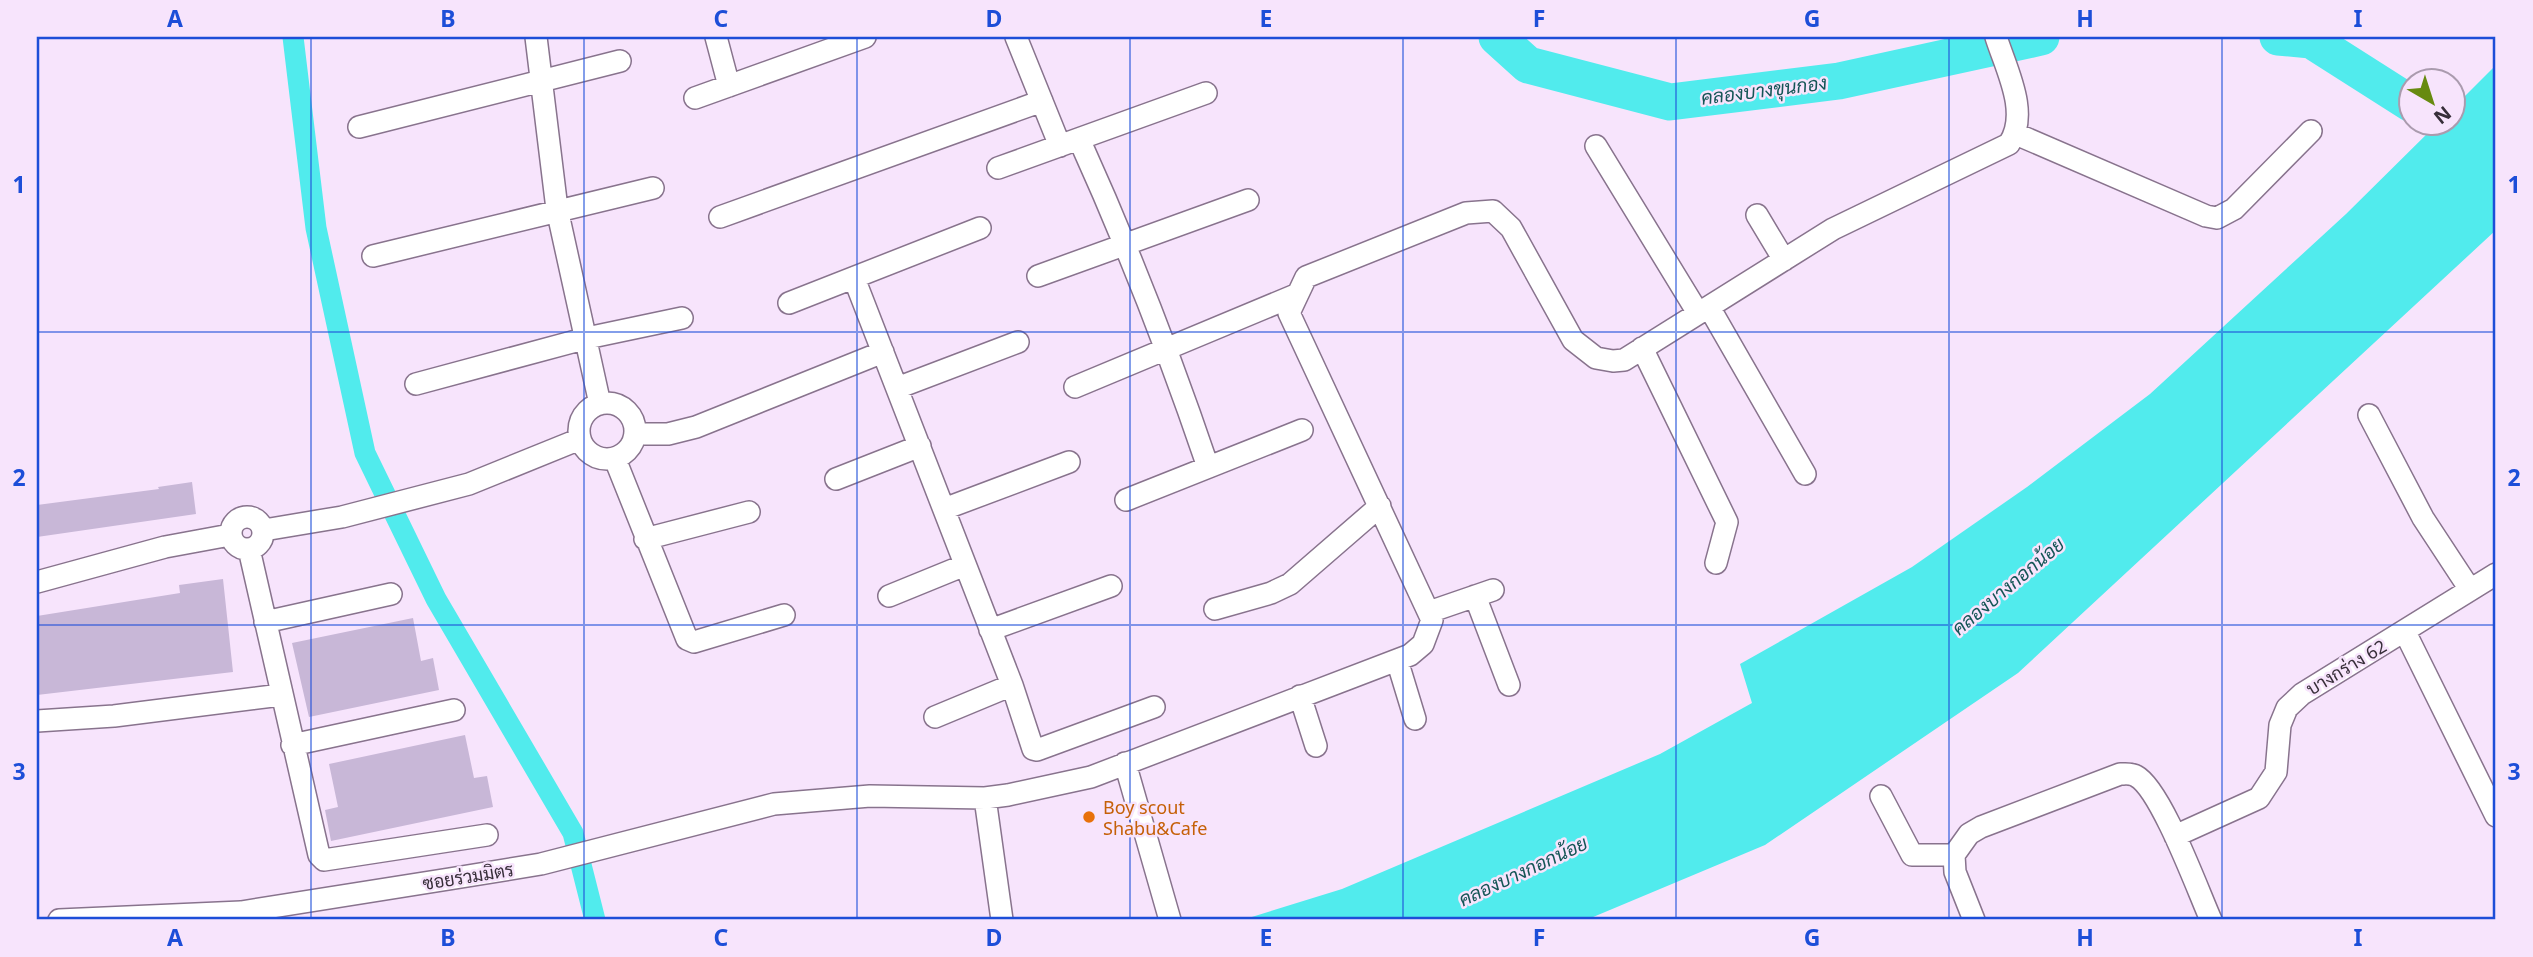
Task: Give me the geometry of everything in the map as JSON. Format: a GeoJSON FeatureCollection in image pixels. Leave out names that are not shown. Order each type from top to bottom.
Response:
{"type":"FeatureCollection","features":[{"type":"Feature","properties":{"kind":"street"},"geometry":{"type":"LineString","coordinates":[[536,37],[557,209],[600,404]]}},
{"type":"Feature","properties":{"kind":"street"},"geometry":{"type":"LineString","coordinates":[[716,37],[729,86]]}},
{"type":"Feature","properties":{"kind":"street"},"geometry":{"type":"LineString","coordinates":[[695,99],[865,37]]}},
{"type":"Feature","properties":{"kind":"street"},"geometry":{"type":"LineString","coordinates":[[1016,37],[1042,101],[1070,142],[1127,244],[1168,346],[1208,467]]}},
{"type":"Feature","properties":{"kind":"street"},"geometry":{"type":"LineString","coordinates":[[1509,685],[1484,593],[1429,612],[1289,313],[1306,277],[1466,213],[1493,211],[1511,228],[1573,340],[1596,358],[1613,361],[1624,359],[1833,229],[2000,151],[2016,134],[2019,119],[1996,37]]}},
{"type":"Feature","properties":{"kind":"street"},"geometry":{"type":"LineString","coordinates":[[359,127],[620,61]]}},
{"type":"Feature","properties":{"kind":"street"},"geometry":{"type":"LineString","coordinates":[[998,168],[1206,93]]}},
{"type":"Feature","properties":{"kind":"street"},"geometry":{"type":"LineString","coordinates":[[720,217],[1042,101]]}},
{"type":"Feature","properties":{"kind":"street"},"geometry":{"type":"LineString","coordinates":[[2016,134],[2206,216],[2217,218],[2234,209],[2311,131]]}},
{"type":"Feature","properties":{"kind":"street"},"geometry":{"type":"LineString","coordinates":[[1596,146],[1704,310],[1805,474]]}},
{"type":"Feature","properties":{"kind":"street"},"geometry":{"type":"LineString","coordinates":[[373,256],[557,209],[653,188]]}},
{"type":"Feature","properties":{"kind":"street"},"geometry":{"type":"LineString","coordinates":[[1038,276],[1248,200]]}},
{"type":"Feature","properties":{"kind":"street"},"geometry":{"type":"LineString","coordinates":[[1757,215],[1784,260]]}},
{"type":"Feature","properties":{"kind":"street"},"geometry":{"type":"LineString","coordinates":[[789,303],[980,228]]}},
{"type":"Feature","properties":{"kind":"street"},"geometry":{"type":"LineString","coordinates":[[854,278],[1035,750],[1154,707]]}},
{"type":"Feature","properties":{"kind":"street"},"geometry":{"type":"LineString","coordinates":[[1075,387],[1298,294]]}},
{"type":"Feature","properties":{"kind":"street"},"geometry":{"type":"LineString","coordinates":[[416,384],[587,338],[682,318]]}},
{"type":"Feature","properties":{"kind":"street"},"geometry":{"type":"LineString","coordinates":[[897,388],[1018,342]]}},
{"type":"Feature","properties":{"kind":"street"},"geometry":{"type":"LineString","coordinates":[[1642,348],[1727,522],[1716,563]]}},
{"type":"Feature","properties":{"kind":"street"},"geometry":{"type":"LineString","coordinates":[[636,434],[668,434],[696,427],[883,352]]}},
{"type":"Feature","properties":{"kind":"street"},"geometry":{"type":"LineString","coordinates":[[600,404],[622,406],[635,423],[636,434],[632,445],[615,459],[593,456],[580,439],[583,417],[600,404]]}},
{"type":"Feature","properties":{"kind":"street"},"geometry":{"type":"LineString","coordinates":[[2369,415],[2423,518],[2469,588]]}},
{"type":"Feature","properties":{"kind":"street"},"geometry":{"type":"LineString","coordinates":[[1126,500],[1302,430]]}},
{"type":"Feature","properties":{"kind":"street"},"geometry":{"type":"LineString","coordinates":[[264,530],[347,516],[469,484],[580,439]]}},
{"type":"Feature","properties":{"kind":"street"},"geometry":{"type":"LineString","coordinates":[[836,479],[920,446]]}},
{"type":"Feature","properties":{"kind":"street"},"geometry":{"type":"LineString","coordinates":[[615,459],[687,639],[694,642],[784,615]]}},
{"type":"Feature","properties":{"kind":"street"},"geometry":{"type":"LineString","coordinates":[[944,509],[1069,462]]}},
{"type":"Feature","properties":{"kind":"street"},"geometry":{"type":"LineString","coordinates":[[1215,609],[1271,593],[1290,584],[1380,506]]}},
{"type":"Feature","properties":{"kind":"street"},"geometry":{"type":"LineString","coordinates":[[645,539],[749,512]]}},
{"type":"Feature","properties":{"kind":"street"},"geometry":{"type":"LineString","coordinates":[[245,516],[257,519],[264,530],[260,543],[249,549],[237,546],[230,535],[234,523],[245,516]]}},
{"type":"Feature","properties":{"kind":"street"},"geometry":{"type":"LineString","coordinates":[[37,582],[165,547],[230,535]]}},
{"type":"Feature","properties":{"kind":"street"},"geometry":{"type":"LineString","coordinates":[[249,549],[316,849],[324,860],[487,835]]}},
{"type":"Feature","properties":{"kind":"street"},"geometry":{"type":"LineString","coordinates":[[889,596],[965,565]]}},
{"type":"Feature","properties":{"kind":"street","name":"บางกร่าง 62"},"geometry":{"type":"LineString","coordinates":[[2175,836],[2259,798],[2276,772],[2277,734],[2287,708],[2302,694],[2405,632],[2469,588],[2496,574]]}},
{"type":"Feature","properties":{"kind":"street"},"geometry":{"type":"LineString","coordinates":[[990,630],[1111,586]]}},
{"type":"Feature","properties":{"kind":"street"},"geometry":{"type":"LineString","coordinates":[[265,622],[391,594]]}},
{"type":"Feature","properties":{"kind":"street","name":"ซอยร่วมมิตร"},"geometry":{"type":"LineString","coordinates":[[59,920],[241,912],[541,863],[774,804],[870,796],[985,798],[1091,777],[1410,655],[1423,644],[1432,621],[1429,612]]}},
{"type":"Feature","properties":{"kind":"street"},"geometry":{"type":"LineString","coordinates":[[2405,632],[2496,817]]}},
{"type":"Feature","properties":{"kind":"street"},"geometry":{"type":"LineString","coordinates":[[1397,660],[1415,719]]}},
{"type":"Feature","properties":{"kind":"street"},"geometry":{"type":"LineString","coordinates":[[935,717],[1012,685]]}},
{"type":"Feature","properties":{"kind":"street"},"geometry":{"type":"LineString","coordinates":[[37,721],[114,716],[281,695]]}},
{"type":"Feature","properties":{"kind":"street"},"geometry":{"type":"LineString","coordinates":[[1300,696],[1316,746]]}},
{"type":"Feature","properties":{"kind":"street"},"geometry":{"type":"LineString","coordinates":[[292,745],[454,710]]}},
{"type":"Feature","properties":{"kind":"street"},"geometry":{"type":"LineString","coordinates":[[1125,763],[1170,920]]}},
{"type":"Feature","properties":{"kind":"street"},"geometry":{"type":"LineString","coordinates":[[1974,920],[1955,872],[1954,855],[1969,834],[2120,774],[2137,776],[2147,784],[2175,836],[2211,920]]}},
{"type":"Feature","properties":{"kind":"street"},"geometry":{"type":"LineString","coordinates":[[1881,796],[1912,855],[1954,855]]}},
{"type":"Feature","properties":{"kind":"street"},"geometry":{"type":"LineString","coordinates":[[985,798],[1002,920]]}},
{"type":"Feature","properties":{"kind":"water","name":"คลองบางกอกน้อย"},"geometry":{"type":"Polygon","coordinates":[[[2496,65],[2496,230],[2018,673],[1765,845],[1586,920],[1242,920],[1342,889],[1660,754],[1752,703],[1740,664],[1912,567],[2027,487],[2150,394],[2346,214],[2425,136],[2466,136],[2466,95],[2496,65]]]}},
{"type":"Feature","properties":{"kind":"building"},"geometry":{"type":"Polygon","coordinates":[[[192,482],[196,514],[37,537],[37,505],[192,482]]]}},
{"type":"Feature","properties":{"kind":"building"},"geometry":{"type":"Polygon","coordinates":[[[223,579],[233,672],[37,695],[37,616],[180,593],[179,585],[223,579]]]}},
{"type":"Feature","properties":{"kind":"building"},"geometry":{"type":"Polygon","coordinates":[[[413,618],[421,661],[433,658],[439,690],[309,717],[292,643],[413,618]]]}},
{"type":"Feature","properties":{"kind":"building"},"geometry":{"type":"Polygon","coordinates":[[[465,735],[474,778],[487,776],[493,807],[331,841],[325,810],[338,807],[329,764],[465,735]]]}},
{"type":"Feature","properties":{"kind":"waterway"},"geometry":{"type":"LineString","coordinates":[[293,37],[316,228],[365,453],[436,599],[573,833],[595,920]]}},
{"type":"Feature","properties":{"kind":"waterway","name":"คลองบางขุนกอง"},"geometry":{"type":"LineString","coordinates":[[1497,37],[1528,65],[1670,102],[1839,81],[2041,37]]}},
{"type":"Feature","properties":{"kind":"waterway","name":"คลองบางขุนกอง"},"geometry":{"type":"LineString","coordinates":[[2278,37],[2311,40],[2396,94]]}},
{"type":"Feature","properties":{"kind":"place","name":"Boy scout Shabu&Cafe"},"geometry":{"type":"Point","coordinates":[1089,817]}}]}
